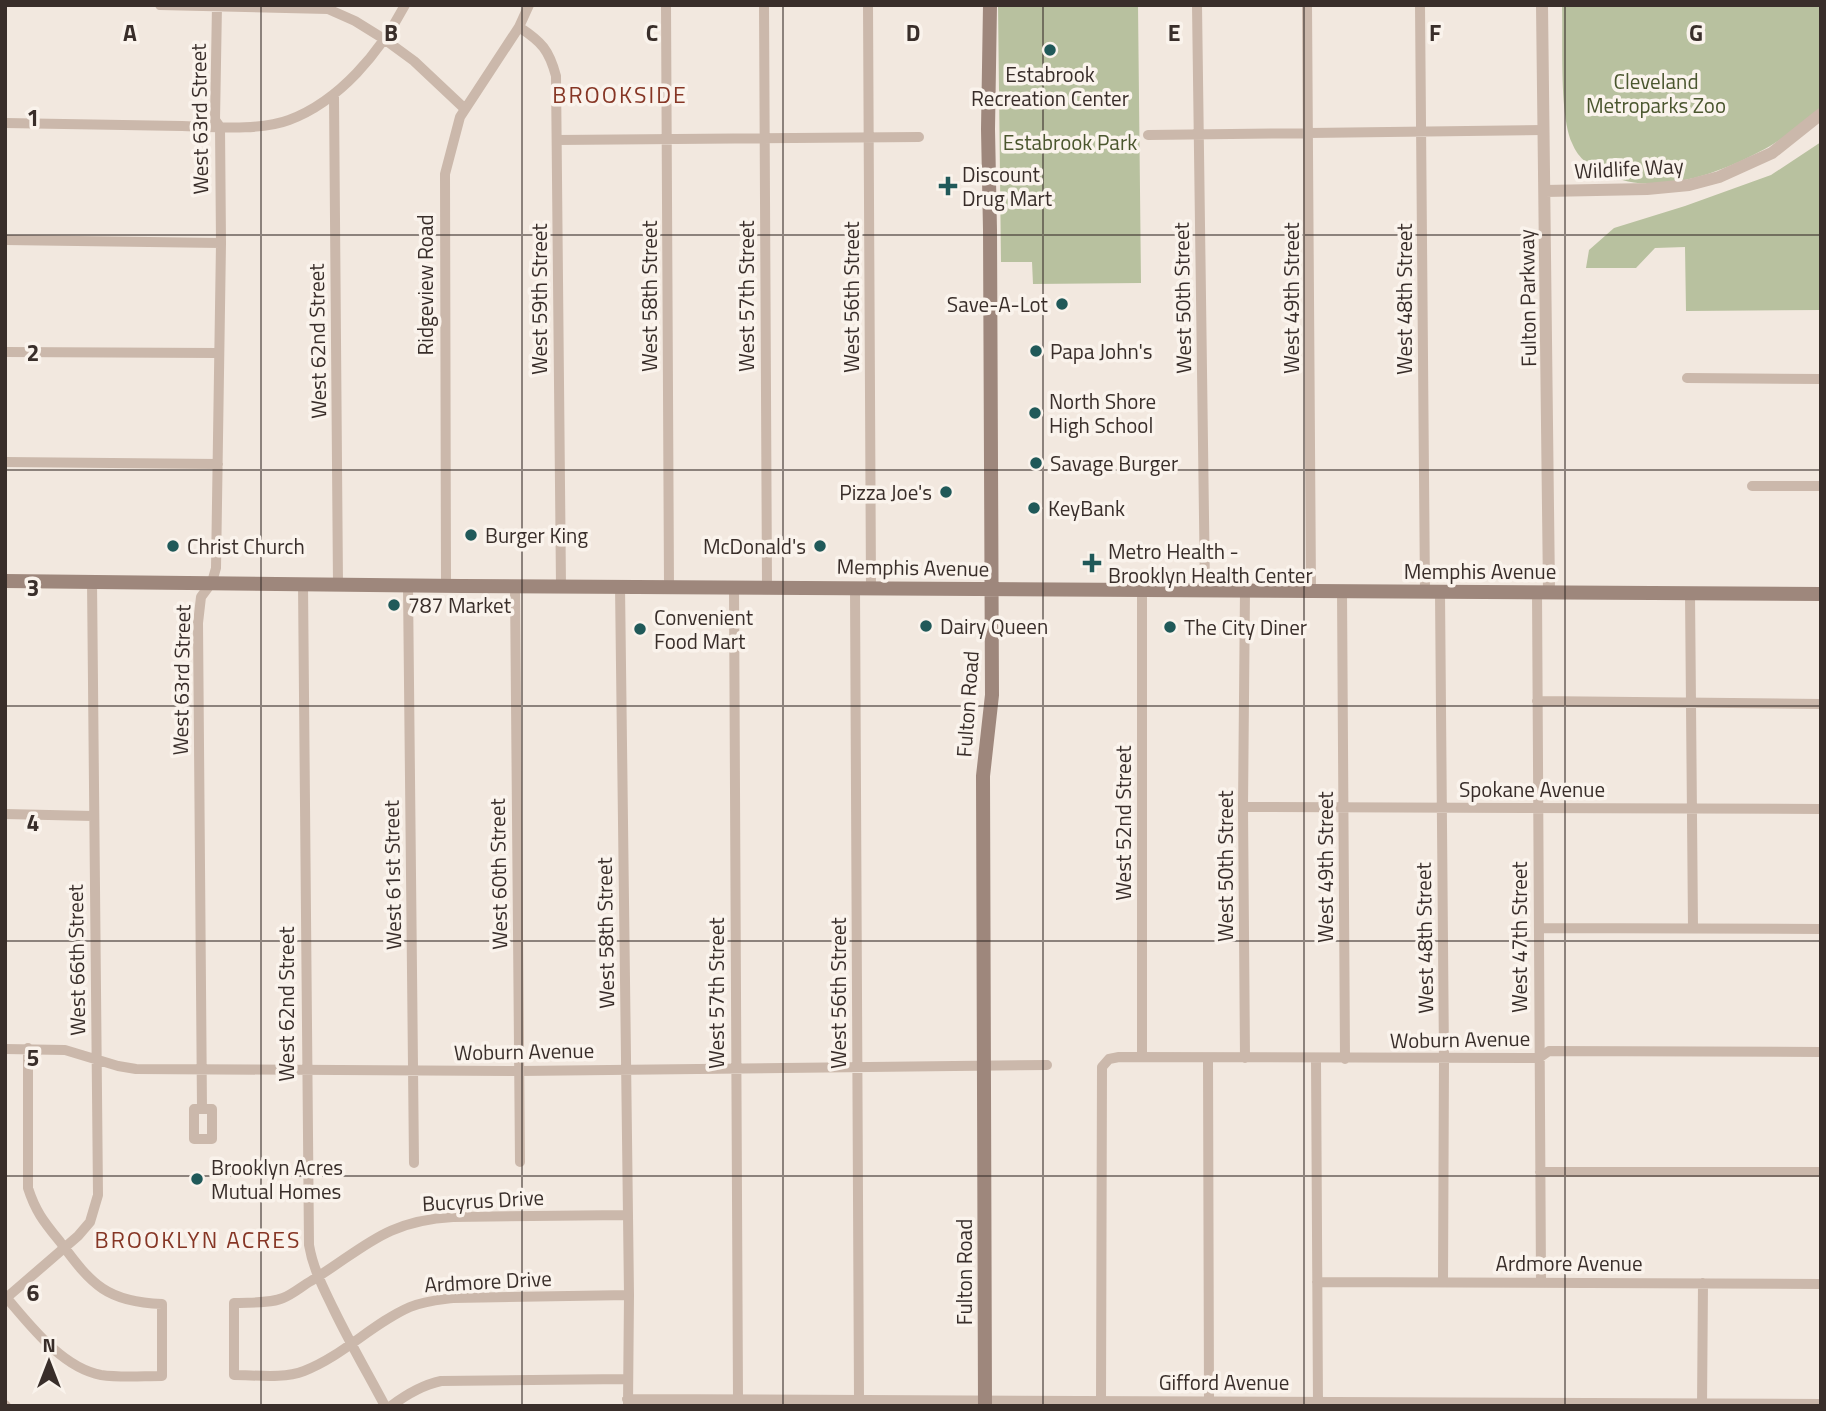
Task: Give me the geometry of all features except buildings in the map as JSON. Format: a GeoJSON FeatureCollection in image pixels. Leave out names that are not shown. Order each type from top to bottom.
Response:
{"type":"FeatureCollection","features":[{"type":"Feature","properties":{"kind":"main road","name":"Fulton Road"},"geometry":{"type":"LineString","coordinates":[[985,1402],[983,776],[992,695],[988,129],[990,5]]}},
{"type":"Feature","properties":{"kind":"main road","name":"Memphis Avenue"},"geometry":{"type":"LineString","coordinates":[[5,581],[515,587],[1821,594]]}},
{"type":"Feature","properties":{"kind":"street"},"geometry":{"type":"LineString","coordinates":[[160,5],[328,9],[384,38],[414,61],[465,109]]}},
{"type":"Feature","properties":{"kind":"street"},"geometry":{"type":"LineString","coordinates":[[5,123],[220,127],[288,121],[334,97],[384,38],[405,5]]}},
{"type":"Feature","properties":{"kind":"street","name":"Ridgeview Road"},"geometry":{"type":"LineString","coordinates":[[446,586],[444,192],[448,157],[460,117],[519,27],[529,5]]}},
{"type":"Feature","properties":{"kind":"street","name":"West 58th Street"},"geometry":{"type":"LineString","coordinates":[[666,5],[669,586]]}},
{"type":"Feature","properties":{"kind":"street","name":"West 57th Street"},"geometry":{"type":"LineString","coordinates":[[764,5],[767,587]]}},
{"type":"Feature","properties":{"kind":"street","name":"West 56th Street"},"geometry":{"type":"LineString","coordinates":[[868,5],[871,588]]}},
{"type":"Feature","properties":{"kind":"street","name":"West 50th Street"},"geometry":{"type":"LineString","coordinates":[[1197,5],[1205,590]]}},
{"type":"Feature","properties":{"kind":"street","name":"West 49th Street"},"geometry":{"type":"LineString","coordinates":[[1307,5],[1310,132],[1311,591]]}},
{"type":"Feature","properties":{"kind":"street","name":"West 48th Street"},"geometry":{"type":"LineString","coordinates":[[1420,5],[1425,593]]}},
{"type":"Feature","properties":{"kind":"street","name":"Fulton Parkway"},"geometry":{"type":"LineString","coordinates":[[1542,5],[1545,191],[1543,591]]}},
{"type":"Feature","properties":{"kind":"street","name":"West 63rd Street"},"geometry":{"type":"LineString","coordinates":[[202,1109],[198,623],[201,597],[212,582],[216,568],[221,243],[220,127],[215,120],[217,6]]}},
{"type":"Feature","properties":{"kind":"street","name":"West 59th Street"},"geometry":{"type":"LineString","coordinates":[[519,27],[536,37],[551,56],[556,76],[561,586]]}},
{"type":"Feature","properties":{"kind":"street","name":"West 62nd Street"},"geometry":{"type":"LineString","coordinates":[[334,97],[338,585]]}},
{"type":"Feature","properties":{"kind":"street","name":"Wildlife Way"},"geometry":{"type":"LineString","coordinates":[[1545,191],[1647,189],[1699,183],[1772,153],[1821,114]]}},
{"type":"Feature","properties":{"kind":"street"},"geometry":{"type":"LineString","coordinates":[[1148,135],[1543,130]]}},
{"type":"Feature","properties":{"kind":"street"},"geometry":{"type":"LineString","coordinates":[[557,140],[919,137]]}},
{"type":"Feature","properties":{"kind":"street"},"geometry":{"type":"LineString","coordinates":[[5,240],[221,243]]}},
{"type":"Feature","properties":{"kind":"street"},"geometry":{"type":"LineString","coordinates":[[5,352],[218,354]]}},
{"type":"Feature","properties":{"kind":"street"},"geometry":{"type":"LineString","coordinates":[[1687,378],[1821,379]]}},
{"type":"Feature","properties":{"kind":"street"},"geometry":{"type":"LineString","coordinates":[[5,462],[218,464]]}},
{"type":"Feature","properties":{"kind":"street"},"geometry":{"type":"LineString","coordinates":[[1752,486],[1821,486]]}},
{"type":"Feature","properties":{"kind":"street","name":"West 66th Street"},"geometry":{"type":"LineString","coordinates":[[6,1298],[65,1249],[90,1222],[98,1195],[92,581]]}},
{"type":"Feature","properties":{"kind":"street","name":"West 62nd Street"},"geometry":{"type":"LineString","coordinates":[[303,584],[309,1245],[311,1261],[318,1277],[385,1406]]}},
{"type":"Feature","properties":{"kind":"street","name":"West 61st Street"},"geometry":{"type":"LineString","coordinates":[[408,586],[414,1163]]}},
{"type":"Feature","properties":{"kind":"street","name":"West 58th Street"},"geometry":{"type":"LineString","coordinates":[[620,586],[629,1296],[627,1402]]}},
{"type":"Feature","properties":{"kind":"street","name":"West 60th Street"},"geometry":{"type":"LineString","coordinates":[[515,587],[520,1162]]}},
{"type":"Feature","properties":{"kind":"street","name":"West 57th Street"},"geometry":{"type":"LineString","coordinates":[[734,587],[738,1399]]}},
{"type":"Feature","properties":{"kind":"street","name":"West 56th Street"},"geometry":{"type":"LineString","coordinates":[[855,588],[859,1399]]}},
{"type":"Feature","properties":{"kind":"street","name":"West 52nd Street"},"geometry":{"type":"LineString","coordinates":[[1142,589],[1142,1057]]}},
{"type":"Feature","properties":{"kind":"street","name":"West 50th Street"},"geometry":{"type":"LineString","coordinates":[[1245,590],[1245,1058]]}},
{"type":"Feature","properties":{"kind":"street","name":"West 49th Street"},"geometry":{"type":"LineString","coordinates":[[1342,591],[1345,1059]]}},
{"type":"Feature","properties":{"kind":"street","name":"West 47th Street"},"geometry":{"type":"LineString","coordinates":[[1541,1282],[1537,701],[1543,591]]}},
{"type":"Feature","properties":{"kind":"street","name":"West 48th Street"},"geometry":{"type":"LineString","coordinates":[[1440,593],[1443,1282]]}},
{"type":"Feature","properties":{"kind":"street"},"geometry":{"type":"LineString","coordinates":[[1690,593],[1693,928]]}},
{"type":"Feature","properties":{"kind":"street"},"geometry":{"type":"LineString","coordinates":[[1537,701],[1821,704]]}},
{"type":"Feature","properties":{"kind":"street","name":"Spokane Avenue"},"geometry":{"type":"LineString","coordinates":[[1243,807],[1821,810]]}},
{"type":"Feature","properties":{"kind":"street"},"geometry":{"type":"LineString","coordinates":[[5,814],[93,816]]}},
{"type":"Feature","properties":{"kind":"street"},"geometry":{"type":"LineString","coordinates":[[1539,928],[1821,929]]}},
{"type":"Feature","properties":{"kind":"street"},"geometry":{"type":"LineString","coordinates":[[6,1298],[61,1356],[78,1367],[100,1375],[162,1376],[162,1304],[123,1299],[86,1277],[35,1210],[28,1188],[28,1048]]}},
{"type":"Feature","properties":{"kind":"street","name":"Woburn Avenue"},"geometry":{"type":"LineString","coordinates":[[5,1049],[65,1050],[136,1069],[520,1071],[1047,1065]]}},
{"type":"Feature","properties":{"kind":"street","name":"Woburn Avenue"},"geometry":{"type":"LineString","coordinates":[[1101,1401],[1102,1066],[1109,1059],[1539,1058],[1549,1051],[1821,1052]]}},
{"type":"Feature","properties":{"kind":"street"},"geometry":{"type":"LineString","coordinates":[[1208,1058],[1209,1401]]}},
{"type":"Feature","properties":{"kind":"street"},"geometry":{"type":"LineString","coordinates":[[1316,1059],[1317,1403]]}},
{"type":"Feature","properties":{"kind":"street"},"geometry":{"type":"LineString","coordinates":[[1540,1172],[1821,1172]]}},
{"type":"Feature","properties":{"kind":"street","name":"Bucyrus Drive"},"geometry":{"type":"LineString","coordinates":[[234,1341],[234,1303],[282,1298],[382,1234],[402,1225],[429,1219],[626,1214]]}},
{"type":"Feature","properties":{"kind":"street","name":"Ardmore Avenue"},"geometry":{"type":"LineString","coordinates":[[1317,1282],[1821,1284]]}},
{"type":"Feature","properties":{"kind":"street"},"geometry":{"type":"LineString","coordinates":[[1702,1404],[1703,1283]]}},
{"type":"Feature","properties":{"kind":"street","name":"Ardmore Drive"},"geometry":{"type":"LineString","coordinates":[[234,1341],[234,1375],[286,1375],[304,1371],[395,1314],[430,1301],[453,1298],[629,1296]]}},
{"type":"Feature","properties":{"kind":"street"},"geometry":{"type":"LineString","coordinates":[[391,1406],[410,1392],[442,1381],[627,1379]]}},
{"type":"Feature","properties":{"kind":"street","name":"Gifford Avenue"},"geometry":{"type":"LineString","coordinates":[[627,1402],[859,1399],[985,1402],[1821,1404]]}},
{"type":"Feature","properties":{"kind":"green space","name":"Estabrook Park"},"geometry":{"type":"Polygon","coordinates":[[[998,5],[1138,5],[1141,283],[1033,284],[1032,262],[1001,262],[998,5]]]}},
{"type":"Feature","properties":{"kind":"green space","name":"Cleveland Metroparks Zoo"},"geometry":{"type":"Polygon","coordinates":[[[1562,5],[1821,5],[1821,110],[1767,148],[1704,175],[1644,184],[1624,181],[1606,174],[1582,158],[1572,143],[1568,130],[1563,96],[1562,5]]]}},
{"type":"Feature","properties":{"kind":"green space"},"geometry":{"type":"Polygon","coordinates":[[[1821,142],[1821,310],[1686,311],[1685,247],[1655,248],[1636,268],[1586,268],[1589,250],[1614,228],[1771,175],[1821,142]]]}},
{"type":"Feature","properties":{"kind":"place","name":"Estabrook Recreation Center"},"geometry":{"type":"Point","coordinates":[1050,50]}},
{"type":"Feature","properties":{"kind":"place","name":"Discount Drug Mart"},"geometry":{"type":"Point","coordinates":[948,186]}},
{"type":"Feature","properties":{"kind":"place","name":"Save-A-Lot"},"geometry":{"type":"Point","coordinates":[1062,304]}},
{"type":"Feature","properties":{"kind":"place","name":"Papa John's"},"geometry":{"type":"Point","coordinates":[1036,351]}},
{"type":"Feature","properties":{"kind":"place","name":"North Shore High School"},"geometry":{"type":"Point","coordinates":[1035,413]}},
{"type":"Feature","properties":{"kind":"place","name":"Savage Burger"},"geometry":{"type":"Point","coordinates":[1036,463]}},
{"type":"Feature","properties":{"kind":"place","name":"Pizza Joe's"},"geometry":{"type":"Point","coordinates":[946,492]}},
{"type":"Feature","properties":{"kind":"place","name":"KeyBank"},"geometry":{"type":"Point","coordinates":[1034,508]}},
{"type":"Feature","properties":{"kind":"place","name":"Burger King"},"geometry":{"type":"Point","coordinates":[471,535]}},
{"type":"Feature","properties":{"kind":"place","name":"Christ Church"},"geometry":{"type":"Point","coordinates":[173,546]}},
{"type":"Feature","properties":{"kind":"place","name":"McDonald's"},"geometry":{"type":"Point","coordinates":[820,546]}},
{"type":"Feature","properties":{"kind":"place","name":"Metro Health - Brooklyn Health Center"},"geometry":{"type":"Point","coordinates":[1092,563]}},
{"type":"Feature","properties":{"kind":"place","name":"787 Market"},"geometry":{"type":"Point","coordinates":[394,605]}},
{"type":"Feature","properties":{"kind":"place","name":"Dairy Queen"},"geometry":{"type":"Point","coordinates":[926,626]}},
{"type":"Feature","properties":{"kind":"place","name":"The City Diner"},"geometry":{"type":"Point","coordinates":[1170,627]}},
{"type":"Feature","properties":{"kind":"place","name":"Convenient Food Mart"},"geometry":{"type":"Point","coordinates":[640,629]}},
{"type":"Feature","properties":{"kind":"place","name":"Brooklyn Acres Mutual Homes"},"geometry":{"type":"Point","coordinates":[197,1179]}},
{"type":"Feature","properties":{"kind":"district","name":"BROOKSIDE"},"geometry":{"type":"Point","coordinates":[620,94]}},
{"type":"Feature","properties":{"kind":"district","name":"BROOKLYN ACRES"},"geometry":{"type":"Point","coordinates":[198,1239]}}]}
